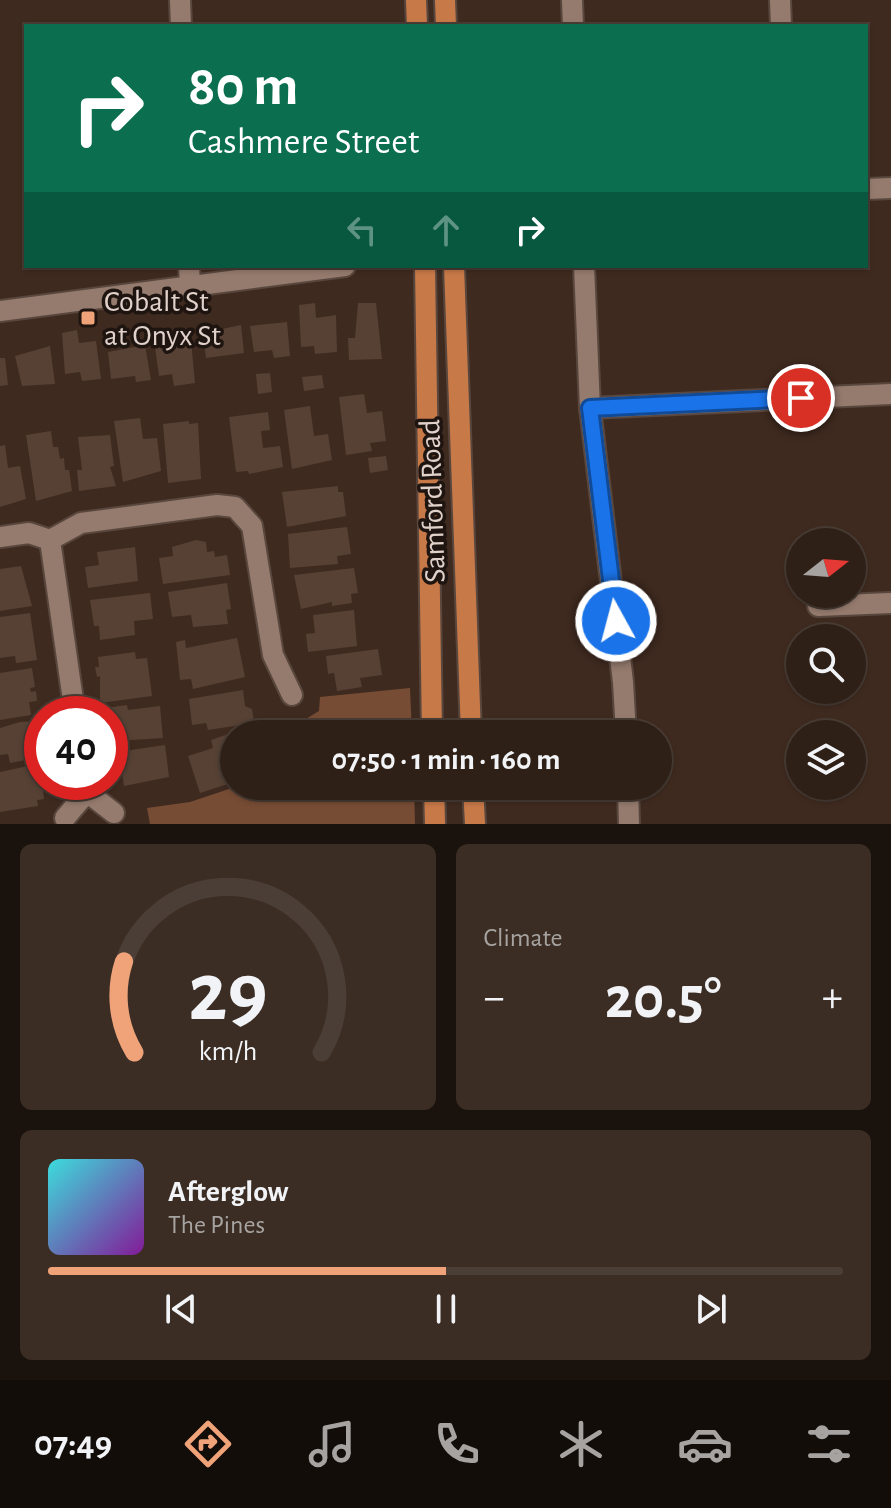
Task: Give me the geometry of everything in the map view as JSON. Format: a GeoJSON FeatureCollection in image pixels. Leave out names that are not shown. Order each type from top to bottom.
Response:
{"type":"FeatureCollection","features":[{"type":"Feature","properties":{"kind":"main road"},"geometry":{"type":"LineString","coordinates":[[416,0],[417,24]]}},
{"type":"Feature","properties":{"kind":"main road"},"geometry":{"type":"LineString","coordinates":[[445,0],[446,24]]}},
{"type":"Feature","properties":{"kind":"main road","name":"Samford Road"},"geometry":{"type":"LineString","coordinates":[[425,268],[432,720]]}},
{"type":"Feature","properties":{"kind":"main road","name":"Samford Road"},"geometry":{"type":"LineString","coordinates":[[454,268],[470,720]]}},
{"type":"Feature","properties":{"kind":"main road"},"geometry":{"type":"LineString","coordinates":[[434,800],[435,824]]}},
{"type":"Feature","properties":{"kind":"main road"},"geometry":{"type":"LineString","coordinates":[[474,800],[475,824]]}},
{"type":"Feature","properties":{"kind":"street"},"geometry":{"type":"LineString","coordinates":[[180,0],[181,24]]}},
{"type":"Feature","properties":{"kind":"street"},"geometry":{"type":"LineString","coordinates":[[572,0],[573,24]]}},
{"type":"Feature","properties":{"kind":"street"},"geometry":{"type":"LineString","coordinates":[[780,0],[781,24]]}},
{"type":"Feature","properties":{"kind":"street"},"geometry":{"type":"LineString","coordinates":[[868,189],[891,188]]}},
{"type":"Feature","properties":{"kind":"street"},"geometry":{"type":"LineString","coordinates":[[0,311],[190,276],[314,268]]}},
{"type":"Feature","properties":{"kind":"street"},"geometry":{"type":"LineString","coordinates":[[584,268],[590,408],[625,720]]}},
{"type":"Feature","properties":{"kind":"street"},"geometry":{"type":"LineString","coordinates":[[590,408],[891,394]]}},
{"type":"Feature","properties":{"kind":"street"},"geometry":{"type":"LineString","coordinates":[[0,537],[29,533],[50,540],[81,523],[217,505],[241,512],[252,526],[273,655],[292,695]]}},
{"type":"Feature","properties":{"kind":"street"},"geometry":{"type":"LineString","coordinates":[[50,540],[72,696]]}},
{"type":"Feature","properties":{"kind":"street"},"geometry":{"type":"LineString","coordinates":[[866,604],[891,603]]}},
{"type":"Feature","properties":{"kind":"street"},"geometry":{"type":"LineString","coordinates":[[65,818],[77,800]]}},
{"type":"Feature","properties":{"kind":"street"},"geometry":{"type":"LineString","coordinates":[[100,800],[114,813]]}},
{"type":"Feature","properties":{"kind":"street"},"geometry":{"type":"LineString","coordinates":[[628,800],[629,824]]}},
{"type":"Feature","properties":{"kind":"shaded area"},"geometry":{"type":"Polygon","coordinates":[[[410,688],[411,720],[304,720],[319,711],[320,697],[410,688]]]}},
{"type":"Feature","properties":{"kind":"shaded area"},"geometry":{"type":"Polygon","coordinates":[[[220,792],[220,800],[414,800],[415,824],[150,824],[147,808],[190,802],[220,792]]]}},
{"type":"Feature","properties":{"kind":"building"},"geometry":{"type":"Polygon","coordinates":[[[315,303],[316,318],[336,315],[337,352],[315,354],[314,346],[301,347],[299,305],[315,303]]]}},
{"type":"Feature","properties":{"kind":"building"},"geometry":{"type":"Polygon","coordinates":[[[358,303],[376,303],[382,359],[349,360],[348,338],[355,338],[358,303]]]}},
{"type":"Feature","properties":{"kind":"building"},"geometry":{"type":"Polygon","coordinates":[[[287,322],[290,356],[274,358],[272,350],[254,352],[250,326],[287,322]]]}},
{"type":"Feature","properties":{"kind":"building"},"geometry":{"type":"Polygon","coordinates":[[[241,325],[244,353],[206,358],[203,333],[241,325]]]}},
{"type":"Feature","properties":{"kind":"building"},"geometry":{"type":"Polygon","coordinates":[[[77,330],[79,343],[96,341],[101,379],[82,381],[80,372],[65,374],[62,333],[77,330]]]}},
{"type":"Feature","properties":{"kind":"building"},"geometry":{"type":"Polygon","coordinates":[[[191,340],[195,383],[174,386],[172,374],[159,376],[155,347],[191,340]]]}},
{"type":"Feature","properties":{"kind":"building"},"geometry":{"type":"Polygon","coordinates":[[[145,345],[151,380],[136,382],[135,376],[111,379],[108,352],[145,345]]]}},
{"type":"Feature","properties":{"kind":"building"},"geometry":{"type":"Polygon","coordinates":[[[50,346],[55,384],[22,386],[15,356],[50,346]]]}},
{"type":"Feature","properties":{"kind":"building"},"geometry":{"type":"Polygon","coordinates":[[[0,358],[5,358],[8,385],[0,386],[0,358]]]}},
{"type":"Feature","properties":{"kind":"building"},"geometry":{"type":"Polygon","coordinates":[[[270,373],[272,392],[258,394],[256,374],[270,373]]]}},
{"type":"Feature","properties":{"kind":"building"},"geometry":{"type":"Polygon","coordinates":[[[322,375],[324,388],[304,391],[302,377],[322,375]]]}},
{"type":"Feature","properties":{"kind":"building"},"geometry":{"type":"Polygon","coordinates":[[[364,394],[367,413],[382,411],[386,441],[370,443],[372,451],[346,455],[339,397],[364,394]]]}},
{"type":"Feature","properties":{"kind":"building"},"geometry":{"type":"Polygon","coordinates":[[[310,406],[314,436],[328,434],[332,460],[292,469],[284,410],[310,406]]]}},
{"type":"Feature","properties":{"kind":"building"},"geometry":{"type":"Polygon","coordinates":[[[268,412],[270,430],[261,431],[263,448],[280,446],[283,467],[249,474],[248,471],[236,472],[229,417],[268,412]]]}},
{"type":"Feature","properties":{"kind":"building"},"geometry":{"type":"Polygon","coordinates":[[[140,418],[143,439],[157,438],[161,471],[123,482],[114,421],[140,418]]]}},
{"type":"Feature","properties":{"kind":"building"},"geometry":{"type":"Polygon","coordinates":[[[189,421],[189,424],[198,423],[201,479],[168,483],[163,424],[189,421]]]}},
{"type":"Feature","properties":{"kind":"building"},"geometry":{"type":"Polygon","coordinates":[[[51,431],[53,447],[58,447],[60,459],[64,458],[65,470],[69,470],[72,491],[36,501],[26,435],[51,431]]]}},
{"type":"Feature","properties":{"kind":"building"},"geometry":{"type":"Polygon","coordinates":[[[110,435],[114,466],[110,467],[116,486],[79,491],[77,470],[82,470],[78,437],[110,435]]]}},
{"type":"Feature","properties":{"kind":"building"},"geometry":{"type":"Polygon","coordinates":[[[5,445],[8,468],[20,466],[26,499],[0,507],[0,446],[5,445]]]}},
{"type":"Feature","properties":{"kind":"building"},"geometry":{"type":"Polygon","coordinates":[[[386,456],[388,470],[370,473],[368,458],[386,456]]]}},
{"type":"Feature","properties":{"kind":"building"},"geometry":{"type":"Polygon","coordinates":[[[338,486],[338,492],[343,492],[346,516],[287,527],[282,492],[338,486]]]}},
{"type":"Feature","properties":{"kind":"building"},"geometry":{"type":"Polygon","coordinates":[[[347,527],[351,554],[337,556],[338,564],[290,568],[288,534],[347,527]]]}},
{"type":"Feature","properties":{"kind":"building"},"geometry":{"type":"Polygon","coordinates":[[[196,540],[206,542],[207,552],[214,551],[215,557],[227,555],[230,575],[163,584],[159,558],[173,556],[172,547],[196,540]]]}},
{"type":"Feature","properties":{"kind":"building"},"geometry":{"type":"Polygon","coordinates":[[[135,547],[138,581],[88,588],[85,567],[99,565],[97,552],[135,547]]]}},
{"type":"Feature","properties":{"kind":"building"},"geometry":{"type":"Polygon","coordinates":[[[21,566],[32,606],[0,611],[0,569],[21,566]]]}},
{"type":"Feature","properties":{"kind":"building"},"geometry":{"type":"Polygon","coordinates":[[[354,568],[358,593],[351,594],[352,603],[332,606],[332,602],[301,609],[294,575],[354,568]]]}},
{"type":"Feature","properties":{"kind":"building"},"geometry":{"type":"Polygon","coordinates":[[[227,583],[231,609],[226,610],[228,624],[193,627],[191,615],[172,617],[168,592],[227,583]]]}},
{"type":"Feature","properties":{"kind":"building"},"geometry":{"type":"Polygon","coordinates":[[[150,593],[153,619],[134,621],[135,635],[100,640],[99,626],[94,626],[90,600],[150,593]]]}},
{"type":"Feature","properties":{"kind":"building"},"geometry":{"type":"Polygon","coordinates":[[[354,610],[357,646],[308,652],[306,634],[315,633],[313,615],[354,610]]]}},
{"type":"Feature","properties":{"kind":"building"},"geometry":{"type":"Polygon","coordinates":[[[30,613],[37,660],[16,663],[15,656],[0,658],[0,617],[30,613]]]}},
{"type":"Feature","properties":{"kind":"building"},"geometry":{"type":"Polygon","coordinates":[[[237,638],[245,677],[193,689],[191,679],[180,680],[176,642],[185,640],[186,648],[237,638]]]}},
{"type":"Feature","properties":{"kind":"building"},"geometry":{"type":"Polygon","coordinates":[[[378,649],[382,675],[360,678],[362,687],[337,691],[334,673],[328,674],[326,656],[378,649]]]}},
{"type":"Feature","properties":{"kind":"building"},"geometry":{"type":"Polygon","coordinates":[[[135,652],[136,659],[147,658],[152,696],[128,699],[128,696],[100,696],[100,676],[97,677],[95,667],[99,667],[98,657],[135,652]]]}},
{"type":"Feature","properties":{"kind":"building"},"geometry":{"type":"Polygon","coordinates":[[[32,668],[35,687],[30,688],[31,692],[36,691],[36,696],[24,696],[24,716],[0,720],[0,673],[32,668]]]}},
{"type":"Feature","properties":{"kind":"building"},"geometry":{"type":"Polygon","coordinates":[[[243,690],[245,706],[252,709],[254,720],[220,720],[220,728],[208,730],[206,723],[192,725],[189,699],[243,690]]]}},
{"type":"Feature","properties":{"kind":"building"},"geometry":{"type":"Polygon","coordinates":[[[160,706],[163,738],[128,740],[128,710],[160,706]]]}},
{"type":"Feature","properties":{"kind":"building"},"geometry":{"type":"Polygon","coordinates":[[[24,722],[24,760],[10,763],[8,754],[0,755],[0,728],[24,722]]]}},
{"type":"Feature","properties":{"kind":"building"},"geometry":{"type":"Polygon","coordinates":[[[220,737],[220,787],[200,793],[188,756],[213,748],[211,740],[220,737]]]}},
{"type":"Feature","properties":{"kind":"building"},"geometry":{"type":"Polygon","coordinates":[[[165,745],[169,777],[128,785],[128,750],[165,745]]]}},
{"type":"Feature","properties":{"kind":"building"},"geometry":{"type":"Polygon","coordinates":[[[24,767],[24,800],[37,800],[38,806],[0,812],[0,772],[24,767]]]}},
{"type":"Feature","properties":{"kind":"place","name":"Cobalt St at Onyx St"},"geometry":{"type":"Point","coordinates":[88,318]}},
{"type":"Feature","properties":{"kind":"route"},"geometry":{"type":"LineString","coordinates":[[616,621],[590,408],[801,398]]}}]}
